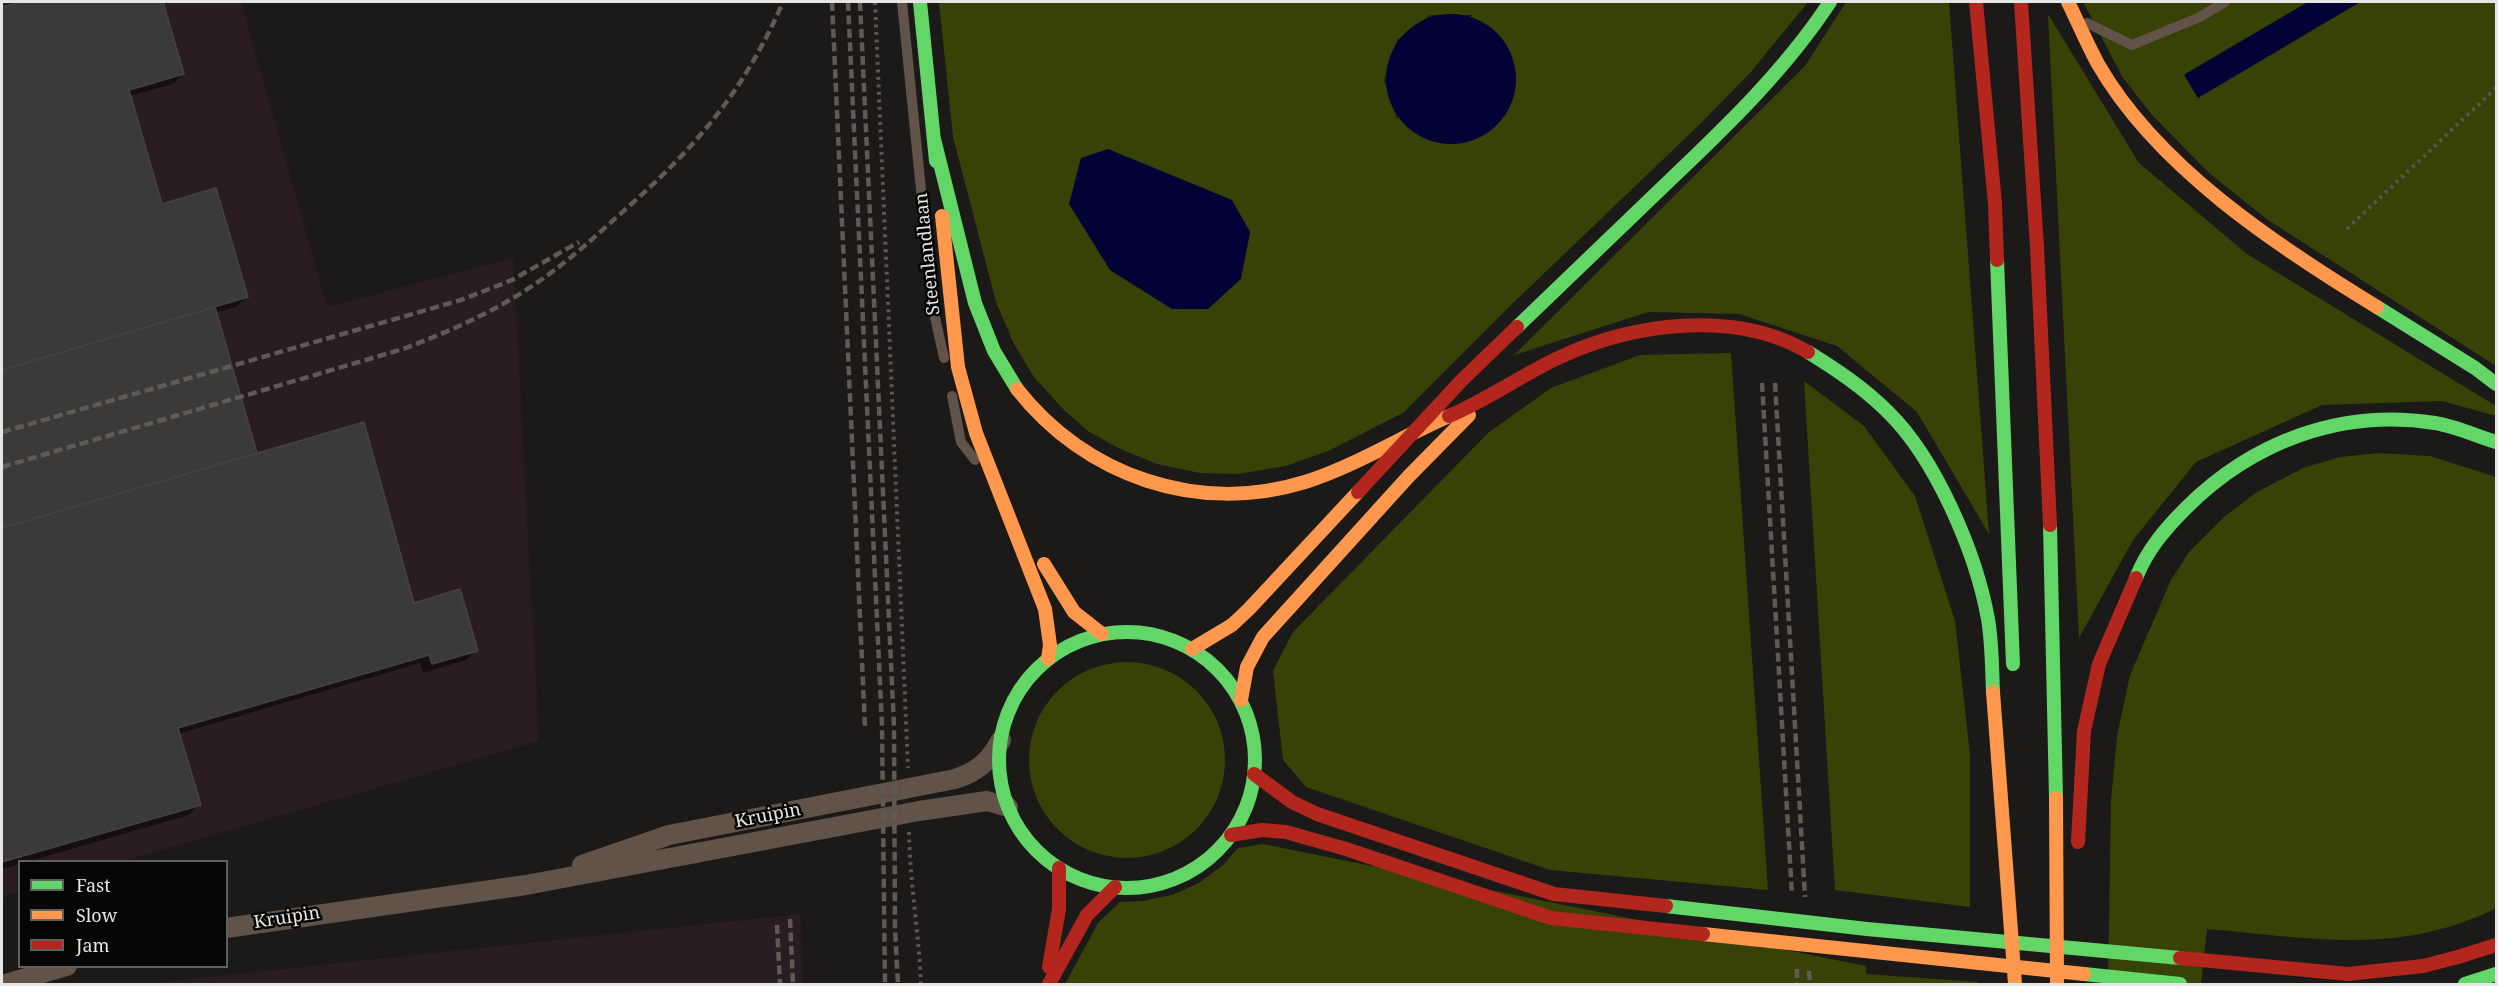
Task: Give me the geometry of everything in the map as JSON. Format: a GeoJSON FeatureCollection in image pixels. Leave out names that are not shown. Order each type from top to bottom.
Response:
{"type":"FeatureCollection","features":[{"type":"Feature","properties":{"kind":"main road","name":"Steenlandlaan"},"geometry":{"type":"LineString","coordinates":[[920,2],[958,368],[976,433],[1045,609],[1050,645],[1048,659]]}},
{"type":"Feature","properties":{"kind":"main road"},"geometry":{"type":"LineString","coordinates":[[1192,649],[1232,625],[1250,609],[1413,432],[1523,321],[1713,139],[1764,86],[1815,25],[1830,2]]}},
{"type":"Feature","properties":{"kind":"main road"},"geometry":{"type":"LineString","coordinates":[[1976,2],[1995,204],[2014,682]]}},
{"type":"Feature","properties":{"kind":"main road"},"geometry":{"type":"LineString","coordinates":[[2021,2],[2035,184],[2050,505],[2057,984]]}},
{"type":"Feature","properties":{"kind":"main road"},"geometry":{"type":"LineString","coordinates":[[2068,2],[2079,30],[2111,86],[2143,125],[2199,184],[2260,232],[2475,368],[2496,384]]}},
{"type":"Feature","properties":{"kind":"main road"},"geometry":{"type":"LineString","coordinates":[[934,139],[976,308],[995,353],[1017,390],[1049,424],[1076,448],[1108,467],[1151,483],[1197,493],[1239,495],[1291,486],[1336,470],[1491,396]]}},
{"type":"Feature","properties":{"kind":"main road"},"geometry":{"type":"LineString","coordinates":[[1241,700],[1242,679],[1246,667],[1263,637],[1455,427],[1491,396],[1528,372],[1605,339],[1650,327],[1702,325],[1752,332],[1797,346],[1837,369],[1873,395],[1903,426],[1933,470],[1957,516],[1975,566],[1988,619],[2016,984]]}},
{"type":"Feature","properties":{"kind":"main road"},"geometry":{"type":"LineString","coordinates":[[2077,857],[2078,800],[2084,731],[2099,664],[2141,565],[2163,531],[2202,492],[2240,463],[2290,437],[2333,424],[2379,420],[2436,423],[2496,442]]}},
{"type":"Feature","properties":{"kind":"main road","name":"Steenlandlaan"},"geometry":{"type":"LineString","coordinates":[[1002,496],[1032,543],[1065,603],[1089,627],[1102,634]]}},
{"type":"Feature","properties":{"kind":"main road"},"geometry":{"type":"LineString","coordinates":[[1133,632],[1163,636],[1192,649],[1211,663],[1241,700],[1254,736],[1254,774],[1250,796],[1231,835],[1213,855],[1191,870],[1167,881],[1141,887],[1095,884],[1059,868],[1038,852],[1026,838],[1008,807],[999,763],[1005,722],[1022,687],[1048,659],[1074,644],[1102,634],[1133,632]]}},
{"type":"Feature","properties":{"kind":"main road"},"geometry":{"type":"LineString","coordinates":[[1254,774],[1292,802],[1317,814],[1554,894],[1867,929],[2348,974],[2403,970],[2457,960],[2496,945]]}},
{"type":"Feature","properties":{"kind":"main road"},"geometry":{"type":"LineString","coordinates":[[2016,984],[2017,823]]}},
{"type":"Feature","properties":{"kind":"main road"},"geometry":{"type":"LineString","coordinates":[[1231,835],[1262,830],[1286,832],[1346,849],[1551,918],[2180,984]]}},
{"type":"Feature","properties":{"kind":"main road"},"geometry":{"type":"LineString","coordinates":[[1047,984],[1059,909],[1059,868]]}},
{"type":"Feature","properties":{"kind":"main road"},"geometry":{"type":"LineString","coordinates":[[1047,984],[1087,915],[1115,887]]}},
{"type":"Feature","properties":{"kind":"main road"},"geometry":{"type":"LineString","coordinates":[[2075,984],[2076,938]]}},
{"type":"Feature","properties":{"kind":"main road"},"geometry":{"type":"LineString","coordinates":[[2465,984],[2496,974]]}},
{"type":"Feature","properties":{"kind":"street","name":"Kruipin"},"geometry":{"type":"LineString","coordinates":[[526,885],[669,835],[845,801],[914,782],[972,773],[988,761],[1001,740]]}},
{"type":"Feature","properties":{"kind":"street","name":"Kruipin"},"geometry":{"type":"LineString","coordinates":[[228,928],[526,885],[845,825],[987,801],[1008,807]]}},
{"type":"Feature","properties":{"kind":"street"},"geometry":{"type":"LineString","coordinates":[[5,984],[60,968]]}},
{"type":"Feature","properties":{"kind":"lane"},"geometry":{"type":"LineString","coordinates":[[902,2],[933,308],[962,442],[1002,496]]}},
{"type":"Feature","properties":{"kind":"lane"},"geometry":{"type":"LineString","coordinates":[[2074,16],[2132,45],[2200,17],[2225,2]]}},
{"type":"Feature","properties":{"kind":"path"},"geometry":{"type":"LineString","coordinates":[[875,2],[914,782]]}},
{"type":"Feature","properties":{"kind":"path"},"geometry":{"type":"LineString","coordinates":[[2347,229],[2496,88]]}},
{"type":"Feature","properties":{"kind":"path"},"geometry":{"type":"LineString","coordinates":[[909,831],[909,864],[919,944],[921,984]]}},
{"type":"Feature","properties":{"kind":"shaded area"},"geometry":{"type":"Polygon","coordinates":[[[2,2],[241,2],[327,307],[513,258],[539,741],[126,860],[18,860],[18,891],[2,897],[2,2]]]}},
{"type":"Feature","properties":{"kind":"shaded area"},"geometry":{"type":"Polygon","coordinates":[[[2308,2],[2360,2],[2198,98],[2184,75],[2308,2]]]}},
{"type":"Feature","properties":{"kind":"shaded area"},"geometry":{"type":"Polygon","coordinates":[[[1451,14],[1476,19],[1497,33],[1511,54],[1516,79],[1511,104],[1497,125],[1476,139],[1451,144],[1426,139],[1405,125],[1391,104],[1386,79],[1391,54],[1405,33],[1426,19],[1451,14]]]}},
{"type":"Feature","properties":{"kind":"shaded area"},"geometry":{"type":"Polygon","coordinates":[[[1108,149],[1232,200],[1250,232],[1241,278],[1208,309],[1172,309],[1110,270],[1069,204],[1081,158],[1108,149]]]}},
{"type":"Feature","properties":{"kind":"shaded area"},"geometry":{"type":"Polygon","coordinates":[[[799,914],[803,984],[144,984],[799,914]]]}},
{"type":"Feature","properties":{"kind":"green space"},"geometry":{"type":"Polygon","coordinates":[[[939,2],[1808,2],[1750,73],[1699,125],[1509,307],[1403,413],[1328,451],[1286,466],[1238,474],[1200,473],[1157,464],[1118,448],[1088,431],[1063,409],[1034,377],[1014,344],[996,302],[953,137],[939,2]],[[1430,15],[1397,40],[1384,80],[1397,119],[1472,15],[1430,15]],[[1172,176],[1208,309],[1241,279],[1250,232],[1231,200],[1172,176]]]}},
{"type":"Feature","properties":{"kind":"green space"},"geometry":{"type":"Polygon","coordinates":[[[1846,2],[1949,2],[1989,534],[1917,412],[1837,346],[1739,314],[1648,312],[1514,355],[1805,66],[1846,2]]]}},
{"type":"Feature","properties":{"kind":"green space"},"geometry":{"type":"Polygon","coordinates":[[[2083,2],[2308,2],[2185,74],[2198,97],[2360,2],[2496,2],[2496,366],[2268,220],[2209,173],[2153,116],[2123,78],[2083,2]]]}},
{"type":"Feature","properties":{"kind":"green space"},"geometry":{"type":"Polygon","coordinates":[[[2048,14],[2139,163],[2247,254],[2496,406],[2496,416],[2442,401],[2322,405],[2196,462],[2133,540],[2079,638],[2048,14]]]}},
{"type":"Feature","properties":{"kind":"green space"},"geometry":{"type":"Polygon","coordinates":[[[1731,353],[1768,890],[1550,870],[1306,787],[1283,760],[1273,671],[1293,632],[1489,432],[1551,388],[1640,355],[1731,353]]]}},
{"type":"Feature","properties":{"kind":"green space"},"geometry":{"type":"Polygon","coordinates":[[[1804,381],[1864,426],[1915,496],[1955,621],[1970,754],[1970,907],[1835,890],[1804,381]]]}},
{"type":"Feature","properties":{"kind":"green space"},"geometry":{"type":"Polygon","coordinates":[[[2379,453],[2430,456],[2496,477],[2496,908],[2471,919],[2432,931],[2368,940],[2304,938],[2207,929],[2201,984],[2108,984],[2111,801],[2117,736],[2130,675],[2171,580],[2189,552],[2224,517],[2257,492],[2303,468],[2340,457],[2379,453]]]}},
{"type":"Feature","properties":{"kind":"green space"},"geometry":{"type":"Polygon","coordinates":[[[1127,662],[1146,664],[1164,670],[1181,679],[1196,691],[1208,706],[1217,723],[1223,741],[1225,760],[1223,779],[1217,797],[1208,814],[1196,829],[1181,841],[1164,850],[1146,856],[1127,858],[1108,856],[1090,850],[1073,841],[1058,829],[1046,814],[1037,797],[1031,779],[1029,760],[1031,741],[1037,723],[1046,706],[1058,691],[1073,679],[1090,670],[1108,664],[1127,662]]]}},
{"type":"Feature","properties":{"kind":"green space"},"geometry":{"type":"Polygon","coordinates":[[[1263,844],[1866,966],[1866,974],[1978,982],[1978,984],[1065,984],[1098,923],[1120,902],[1143,901],[1172,895],[1199,883],[1223,865],[1238,848],[1263,844]]]}},
{"type":"Feature","properties":{"kind":"building"},"geometry":{"type":"Polygon","coordinates":[[[20,2],[163,2],[184,74],[129,90],[162,204],[216,188],[248,297],[2,370],[2,7],[20,2]]]}},
{"type":"Feature","properties":{"kind":"building"},"geometry":{"type":"Polygon","coordinates":[[[215,307],[257,453],[2,528],[2,370],[215,307]]]}},
{"type":"Feature","properties":{"kind":"building"},"geometry":{"type":"Polygon","coordinates":[[[364,422],[414,603],[460,589],[478,651],[432,664],[429,655],[178,728],[201,805],[2,862],[2,528],[364,422]]]}},
{"type":"Feature","properties":{"kind":"railway"},"geometry":{"type":"LineString","coordinates":[[2,467],[403,349],[494,309],[528,289],[588,243],[677,161],[718,114],[736,88],[753,62],[783,2]]}},
{"type":"Feature","properties":{"kind":"railway"},"geometry":{"type":"LineString","coordinates":[[832,2],[865,727]]}},
{"type":"Feature","properties":{"kind":"railway"},"geometry":{"type":"LineString","coordinates":[[848,2],[882,726],[885,984]]}},
{"type":"Feature","properties":{"kind":"railway"},"geometry":{"type":"LineString","coordinates":[[860,2],[894,727],[895,930],[898,984]]}},
{"type":"Feature","properties":{"kind":"railway"},"geometry":{"type":"LineString","coordinates":[[2,432],[461,300],[512,280],[579,242]]}},
{"type":"Feature","properties":{"kind":"railway"},"geometry":{"type":"LineString","coordinates":[[1762,383],[1792,895]]}},
{"type":"Feature","properties":{"kind":"railway"},"geometry":{"type":"LineString","coordinates":[[1775,383],[1805,897]]}},
{"type":"Feature","properties":{"kind":"railway"},"geometry":{"type":"LineString","coordinates":[[790,919],[793,984]]}},
{"type":"Feature","properties":{"kind":"railway"},"geometry":{"type":"LineString","coordinates":[[777,925],[780,984]]}},
{"type":"Feature","properties":{"kind":"railway"},"geometry":{"type":"LineString","coordinates":[[1797,969],[1797,984]]}},
{"type":"Feature","properties":{"kind":"railway"},"geometry":{"type":"LineString","coordinates":[[1809,971],[1810,984]]}},
{"type":"Feature","properties":{"kind":"traffic: fast"},"geometry":{"type":"LineString","coordinates":[[920,2],[936,161]]}},
{"type":"Feature","properties":{"kind":"traffic: fast"},"geometry":{"type":"LineString","coordinates":[[1517,327],[1734,118],[1775,74],[1830,2]]}},
{"type":"Feature","properties":{"kind":"traffic: fast"},"geometry":{"type":"LineString","coordinates":[[934,139],[975,303],[994,351],[1017,389]]}},
{"type":"Feature","properties":{"kind":"traffic: fast"},"geometry":{"type":"LineString","coordinates":[[1997,260],[2013,664]]}},
{"type":"Feature","properties":{"kind":"traffic: fast"},"geometry":{"type":"LineString","coordinates":[[2377,307],[2475,368],[2496,384]]}},
{"type":"Feature","properties":{"kind":"traffic: fast"},"geometry":{"type":"LineString","coordinates":[[1808,352],[1850,380],[1888,412],[1906,432],[1938,481],[1964,537],[1982,593],[1988,619],[1993,692]]}},
{"type":"Feature","properties":{"kind":"traffic: fast"},"geometry":{"type":"LineString","coordinates":[[2136,578],[2151,549],[2164,532],[2212,485],[2269,448],[2300,435],[2332,426],[2366,421],[2400,420],[2443,424],[2496,442]]}},
{"type":"Feature","properties":{"kind":"traffic: fast"},"geometry":{"type":"LineString","coordinates":[[2050,525],[2056,798]]}},
{"type":"Feature","properties":{"kind":"traffic: fast"},"geometry":{"type":"LineString","coordinates":[[1127,632],[1164,638],[1187,647],[1208,661],[1226,679],[1245,711],[1252,735],[1255,760],[1249,797],[1240,820],[1226,841],[1208,859],[1176,878],[1152,885],[1127,888],[1090,882],[1067,873],[1046,859],[1028,841],[1009,809],[1002,785],[999,760],[1005,723],[1014,700],[1028,679],[1046,661],[1078,642],[1102,635],[1127,632]]}},
{"type":"Feature","properties":{"kind":"traffic: fast"},"geometry":{"type":"LineString","coordinates":[[1666,906],[1867,929],[2180,958]]}},
{"type":"Feature","properties":{"kind":"traffic: fast"},"geometry":{"type":"LineString","coordinates":[[2084,974],[2180,984]]}},
{"type":"Feature","properties":{"kind":"traffic: fast"},"geometry":{"type":"LineString","coordinates":[[2465,984],[2496,974]]}},
{"type":"Feature","properties":{"kind":"traffic: slow"},"geometry":{"type":"LineString","coordinates":[[2068,2],[2098,64],[2123,102],[2152,137],[2186,170],[2260,230],[2377,307]]}},
{"type":"Feature","properties":{"kind":"traffic: slow"},"geometry":{"type":"LineString","coordinates":[[942,216],[958,367],[976,433],[1045,609],[1050,645],[1048,659]]}},
{"type":"Feature","properties":{"kind":"traffic: slow"},"geometry":{"type":"LineString","coordinates":[[1017,389],[1045,419],[1076,445],[1110,465],[1146,480],[1185,490],[1224,494],[1265,491],[1305,482],[1342,468],[1449,416]]}},
{"type":"Feature","properties":{"kind":"traffic: slow"},"geometry":{"type":"LineString","coordinates":[[1241,700],[1247,667],[1263,637],[1408,477],[1469,415]]}},
{"type":"Feature","properties":{"kind":"traffic: slow"},"geometry":{"type":"LineString","coordinates":[[1192,649],[1232,625],[1249,609],[1358,492]]}},
{"type":"Feature","properties":{"kind":"traffic: slow"},"geometry":{"type":"LineString","coordinates":[[1044,564],[1074,612],[1102,634]]}},
{"type":"Feature","properties":{"kind":"traffic: slow"},"geometry":{"type":"LineString","coordinates":[[1993,692],[2015,984]]}},
{"type":"Feature","properties":{"kind":"traffic: slow"},"geometry":{"type":"LineString","coordinates":[[2056,798],[2057,984]]}},
{"type":"Feature","properties":{"kind":"traffic: slow"},"geometry":{"type":"LineString","coordinates":[[1703,934],[2084,974]]}},
{"type":"Feature","properties":{"kind":"traffic: jam"},"geometry":{"type":"LineString","coordinates":[[1976,2],[1995,204],[1997,260]]}},
{"type":"Feature","properties":{"kind":"traffic: jam"},"geometry":{"type":"LineString","coordinates":[[2021,2],[2037,247],[2050,525]]}},
{"type":"Feature","properties":{"kind":"traffic: jam"},"geometry":{"type":"LineString","coordinates":[[1449,416],[1558,358],[1618,336],[1650,329],[1716,326],[1749,330],[1779,338],[1808,352]]}},
{"type":"Feature","properties":{"kind":"traffic: jam"},"geometry":{"type":"LineString","coordinates":[[1358,492],[1462,380],[1517,327]]}},
{"type":"Feature","properties":{"kind":"traffic: jam"},"geometry":{"type":"LineString","coordinates":[[2078,842],[2084,731],[2099,664],[2136,578]]}},
{"type":"Feature","properties":{"kind":"traffic: jam"},"geometry":{"type":"LineString","coordinates":[[1254,774],[1292,802],[1317,814],[1554,894],[1666,906]]}},
{"type":"Feature","properties":{"kind":"traffic: jam"},"geometry":{"type":"LineString","coordinates":[[1231,835],[1262,830],[1286,832],[1346,849],[1551,918],[1703,934]]}},
{"type":"Feature","properties":{"kind":"traffic: jam"},"geometry":{"type":"LineString","coordinates":[[1049,967],[1059,909],[1059,868]]}},
{"type":"Feature","properties":{"kind":"traffic: jam"},"geometry":{"type":"LineString","coordinates":[[1049,984],[1087,915],[1115,887]]}},
{"type":"Feature","properties":{"kind":"traffic: jam"},"geometry":{"type":"LineString","coordinates":[[2180,958],[2348,974],[2423,966],[2496,945]]}}]}
